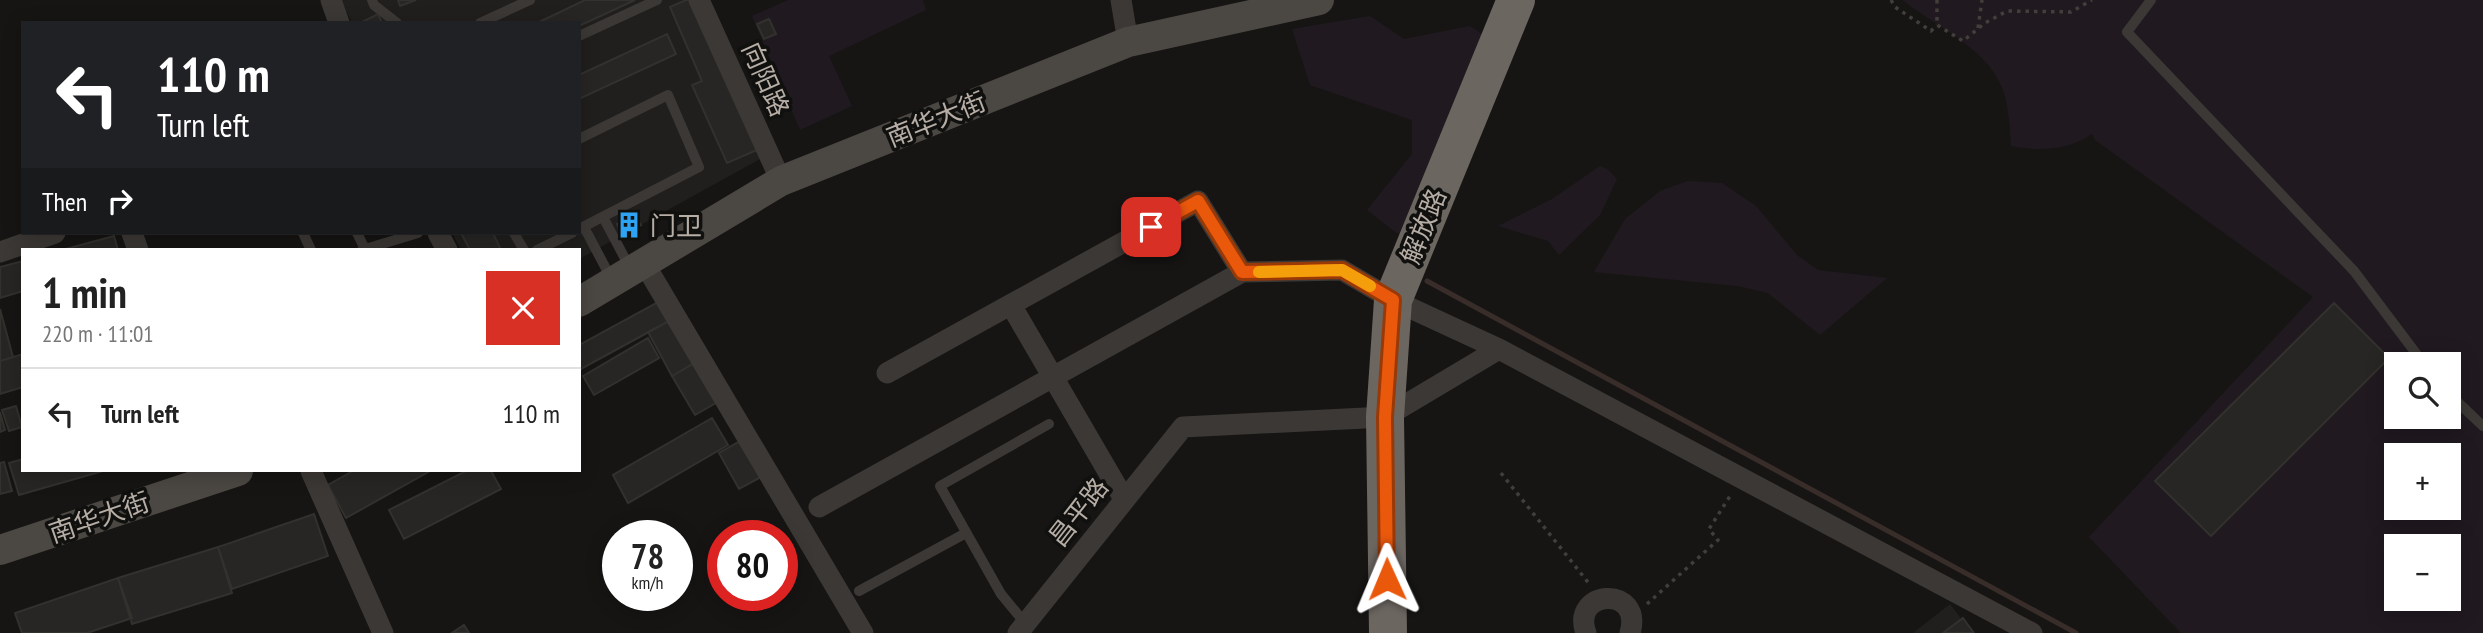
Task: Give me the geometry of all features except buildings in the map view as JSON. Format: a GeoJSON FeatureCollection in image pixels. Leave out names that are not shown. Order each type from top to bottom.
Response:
{"type":"FeatureCollection","features":[{"type":"Feature","properties":{"kind":"highway","name":"解放路"},"geometry":{"type":"LineString","coordinates":[[1388,633],[1385,417],[1393,300],[1516,0]]}},
{"type":"Feature","properties":{"kind":"main road","name":"南华大街"},"geometry":{"type":"LineString","coordinates":[[581,301],[781,181],[1128,42],[1319,0]]}},
{"type":"Feature","properties":{"kind":"main road","name":"南华大街"},"geometry":{"type":"LineString","coordinates":[[0,550],[229,472]]}},
{"type":"Feature","properties":{"kind":"street"},"geometry":{"type":"LineString","coordinates":[[331,0],[337,21]]}},
{"type":"Feature","properties":{"kind":"street","name":"向阳路"},"geometry":{"type":"LineString","coordinates":[[699,0],[781,181]]}},
{"type":"Feature","properties":{"kind":"street"},"geometry":{"type":"LineString","coordinates":[[1121,0],[1128,42]]}},
{"type":"Feature","properties":{"kind":"street"},"geometry":{"type":"LineString","coordinates":[[887,373],[1198,201],[1242,272]]}},
{"type":"Feature","properties":{"kind":"street"},"geometry":{"type":"LineString","coordinates":[[0,252],[49,235]]}},
{"type":"Feature","properties":{"kind":"street"},"geometry":{"type":"LineString","coordinates":[[819,507],[1242,272],[1342,270],[1393,300],[1499,349],[2032,633]]}},
{"type":"Feature","properties":{"kind":"street"},"geometry":{"type":"LineString","coordinates":[[629,272],[863,633]]}},
{"type":"Feature","properties":{"kind":"street"},"geometry":{"type":"LineString","coordinates":[[1012,304],[1052,378],[1124,499]]}},
{"type":"Feature","properties":{"kind":"street"},"geometry":{"type":"LineString","coordinates":[[1385,417],[1499,349]]}},
{"type":"Feature","properties":{"kind":"street","name":"昌平路"},"geometry":{"type":"LineString","coordinates":[[1021,628],[1183,427],[1385,417]]}},
{"type":"Feature","properties":{"kind":"street"},"geometry":{"type":"LineString","coordinates":[[311,472],[383,633]]}},
{"type":"Feature","properties":{"kind":"street"},"geometry":{"type":"LineString","coordinates":[[1586,633],[1584,614],[1601,598],[1617,599],[1624,603],[1631,625]]}},
{"type":"Feature","properties":{"kind":"lane"},"geometry":{"type":"LineString","coordinates":[[372,0],[374,5],[394,21]]}},
{"type":"Feature","properties":{"kind":"lane"},"geometry":{"type":"LineString","coordinates":[[484,21],[530,0]]}},
{"type":"Feature","properties":{"kind":"lane"},"geometry":{"type":"LineString","coordinates":[[581,35],[657,0]]}},
{"type":"Feature","properties":{"kind":"lane"},"geometry":{"type":"LineString","coordinates":[[2151,0],[2127,32],[2354,271],[2415,352]]}},
{"type":"Feature","properties":{"kind":"lane"},"geometry":{"type":"LineString","coordinates":[[581,138],[668,95],[699,167],[582,228],[629,272]]}},
{"type":"Feature","properties":{"kind":"lane"},"geometry":{"type":"LineString","coordinates":[[603,217],[629,272]]}},
{"type":"Feature","properties":{"kind":"lane"},"geometry":{"type":"LineString","coordinates":[[369,248],[412,235]]}},
{"type":"Feature","properties":{"kind":"lane"},"geometry":{"type":"LineString","coordinates":[[541,248],[568,235]]}},
{"type":"Feature","properties":{"kind":"lane"},"geometry":{"type":"LineString","coordinates":[[2461,405],[2483,426]]}},
{"type":"Feature","properties":{"kind":"lane"},"geometry":{"type":"LineString","coordinates":[[1021,628],[940,486],[1049,424]]}},
{"type":"Feature","properties":{"kind":"lane"},"geometry":{"type":"LineString","coordinates":[[859,591],[966,533]]}},
{"type":"Feature","properties":{"kind":"path"},"geometry":{"type":"LineString","coordinates":[[1891,0],[1895,7],[1931,31],[1937,25],[1937,0]]}},
{"type":"Feature","properties":{"kind":"path"},"geometry":{"type":"LineString","coordinates":[[1978,28],[1982,0]]}},
{"type":"Feature","properties":{"kind":"path"},"geometry":{"type":"LineString","coordinates":[[1937,25],[1963,41],[1978,28],[2007,11],[2071,12],[2092,0]]}},
{"type":"Feature","properties":{"kind":"path"},"geometry":{"type":"LineString","coordinates":[[1501,473],[1601,598]]}},
{"type":"Feature","properties":{"kind":"path"},"geometry":{"type":"LineString","coordinates":[[1631,625],[1718,540],[1709,529],[1741,478]]}},
{"type":"Feature","properties":{"kind":"shaded area"},"geometry":{"type":"Polygon","coordinates":[[[341,0],[691,0],[762,158],[581,258],[581,248],[460,248],[453,235],[581,235],[581,21],[351,21],[341,0]]]}},
{"type":"Feature","properties":{"kind":"shaded area"},"geometry":{"type":"Polygon","coordinates":[[[788,0],[923,0],[926,10],[829,56],[852,106],[800,130],[752,16],[788,0]]]}},
{"type":"Feature","properties":{"kind":"shaded area"},"geometry":{"type":"Polygon","coordinates":[[[1903,0],[2483,0],[2483,633],[2181,633],[2089,537],[2313,297],[2095,140],[2092,134],[2063,147],[2032,149],[2011,146],[2005,96],[1999,80],[1989,66],[1962,41],[1903,0]]]}},
{"type":"Feature","properties":{"kind":"shaded area"},"geometry":{"type":"Polygon","coordinates":[[[1370,16],[1404,39],[1470,26],[1497,44],[1402,237],[1367,210],[1412,154],[1412,120],[1310,85],[1292,29],[1370,16]]]}},
{"type":"Feature","properties":{"kind":"shaded area"},"geometry":{"type":"Polygon","coordinates":[[[1600,166],[1617,179],[1600,215],[1559,255],[1548,241],[1498,226],[1552,199],[1600,166]]]}},
{"type":"Feature","properties":{"kind":"shaded area"},"geometry":{"type":"Polygon","coordinates":[[[1688,181],[1722,183],[1756,206],[1797,255],[1818,270],[1887,278],[1820,335],[1768,293],[1738,286],[1594,272],[1625,219],[1660,191],[1688,181]]]}},
{"type":"Feature","properties":{"kind":"shaded area"},"geometry":{"type":"Polygon","coordinates":[[[1950,604],[1972,633],[1913,633],[1950,604]]]}},
{"type":"Feature","properties":{"kind":"waterway"},"geometry":{"type":"LineString","coordinates":[[1427,281],[2076,633]]}},
{"type":"Feature","properties":{"kind":"slow traffic"},"geometry":{"type":"LineString","coordinates":[[1259,272],[1342,270],[1370,286]]}},
{"type":"Feature","properties":{"kind":"place","name":"门卫"},"geometry":{"type":"Point","coordinates":[629,225]}},
{"type":"Feature","properties":{"kind":"route"},"geometry":{"type":"LineString","coordinates":[[1151,227],[1198,201],[1242,272],[1342,270],[1393,300],[1385,417],[1387,579]]}}]}
